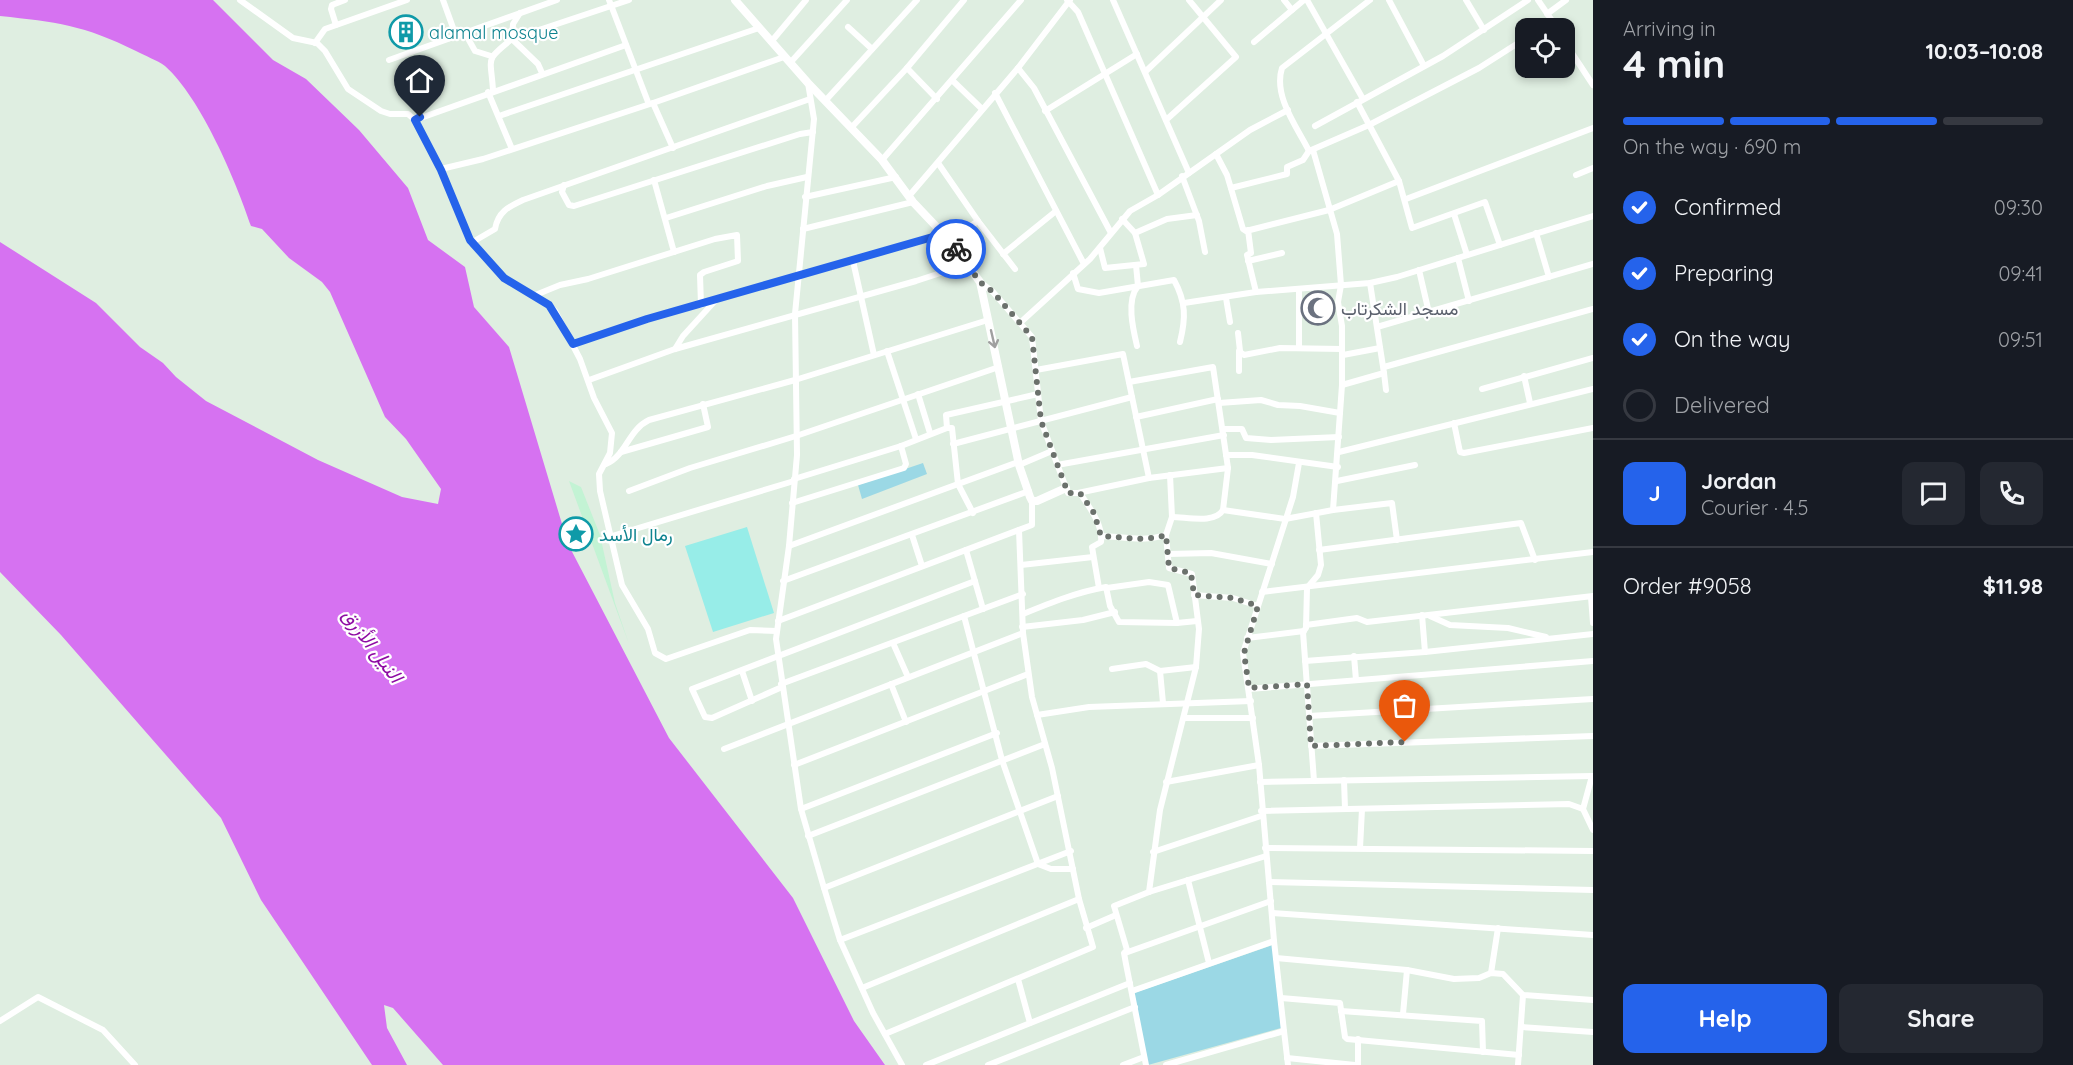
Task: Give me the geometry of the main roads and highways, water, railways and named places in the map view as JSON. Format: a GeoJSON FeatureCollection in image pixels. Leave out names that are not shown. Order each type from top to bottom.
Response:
{"type":"FeatureCollection","features":[{"type":"Feature","properties":{"kind":"water","name":"النيل الأزرق"},"geometry":{"type":"Polygon","coordinates":[[[0,0],[213,0],[273,60],[306,79],[359,130],[408,188],[428,240],[465,267],[474,307],[509,347],[568,544],[669,738],[793,898],[854,1021],[885,1065],[443,1065],[393,1008],[384,1005],[387,1028],[407,1065],[372,1065],[261,900],[221,818],[61,635],[0,572],[0,242],[96,303],[140,347],[163,363],[176,377],[206,401],[318,460],[402,497],[438,504],[441,489],[406,439],[385,417],[330,292],[322,282],[289,258],[262,229],[251,226],[216,141],[192,98],[178,80],[165,66],[101,35],[70,26],[0,16],[0,0]]]}},
{"type":"Feature","properties":{"kind":"place","name":"alamal mosque"},"geometry":{"type":"Point","coordinates":[406,32]}},
{"type":"Feature","properties":{"kind":"place","name":"مسجد الشكرتاب"},"geometry":{"type":"Point","coordinates":[1318,308]}},
{"type":"Feature","properties":{"kind":"place","name":"رمال الأسد"},"geometry":{"type":"Point","coordinates":[576,534]}}]}
